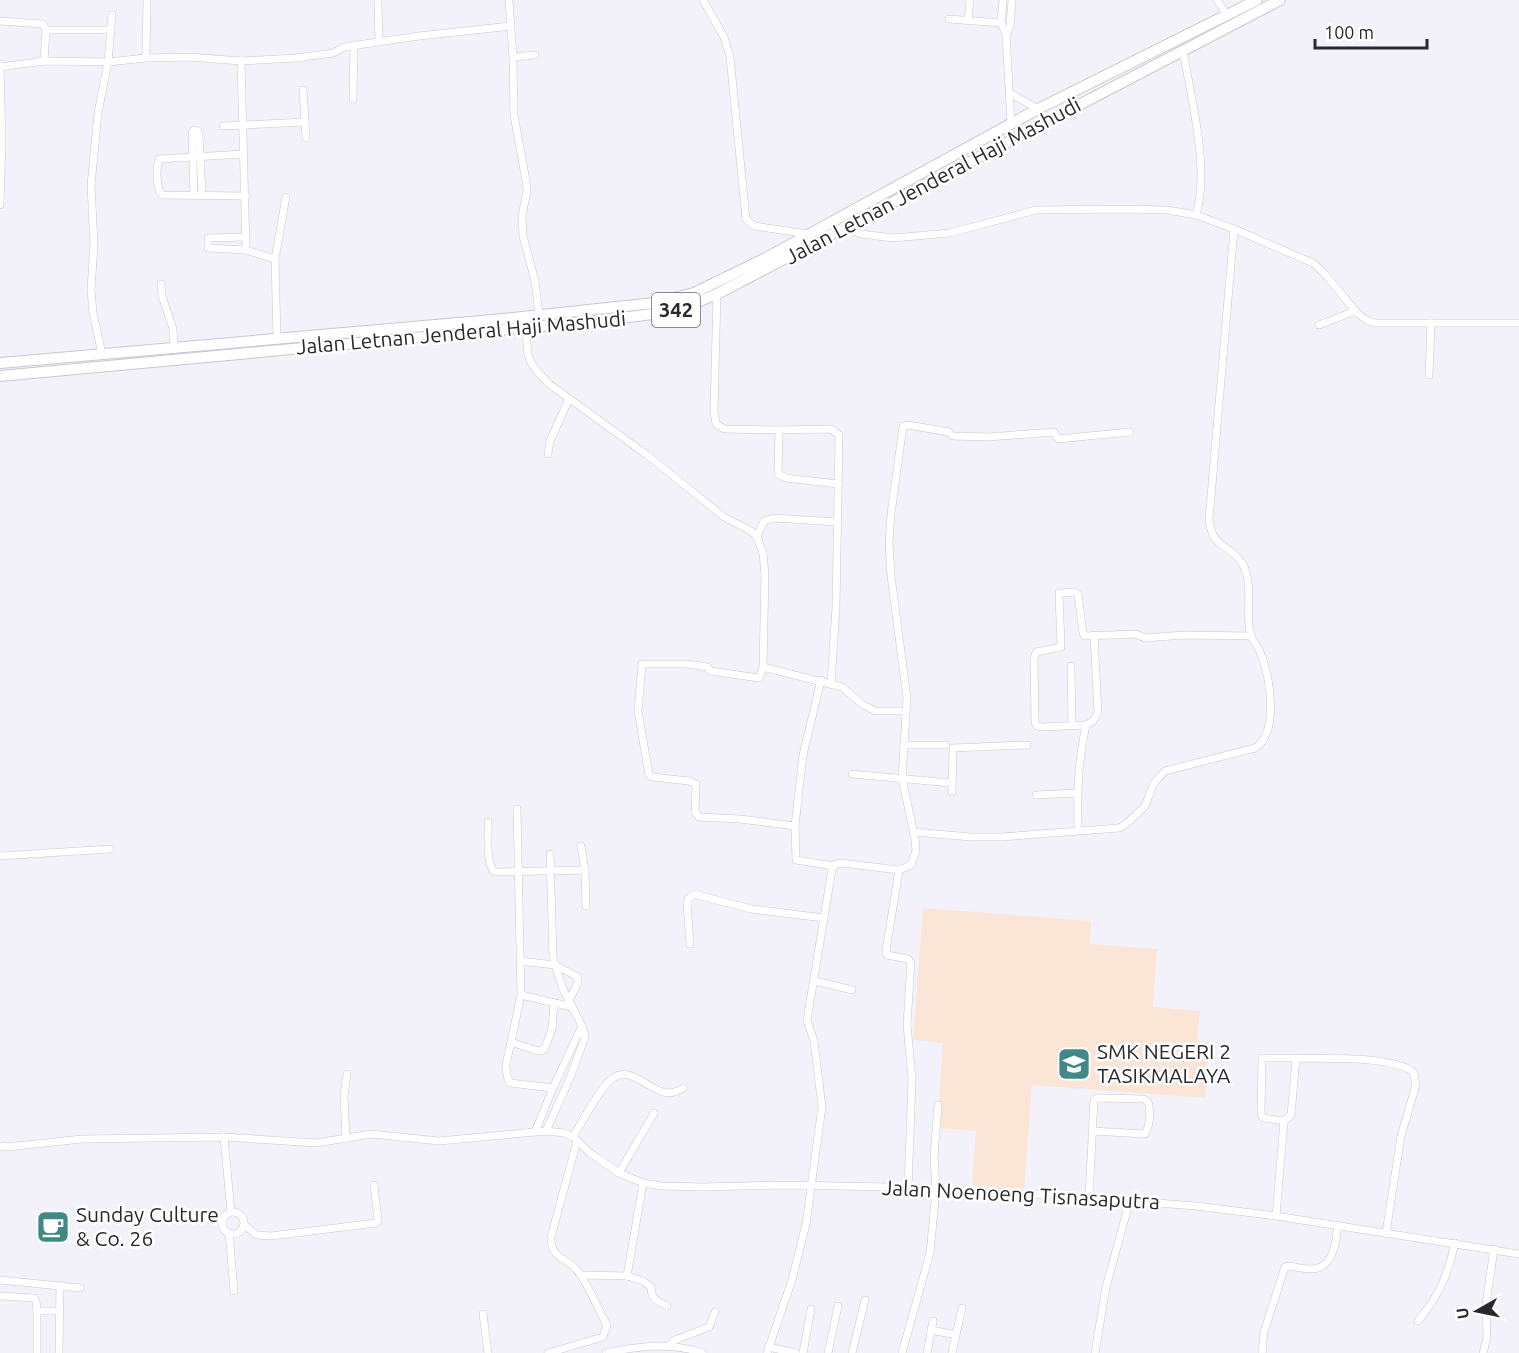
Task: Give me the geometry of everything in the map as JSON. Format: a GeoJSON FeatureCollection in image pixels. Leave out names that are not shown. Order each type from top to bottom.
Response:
{"type":"FeatureCollection","features":[{"type":"Feature","properties":{"kind":"main road","name":"Jalan Letnan Jenderal Haji Mashudi"},"geometry":{"type":"LineString","coordinates":[[0,363],[493,320],[654,303],[694,293],[766,258],[1038,109],[1257,0]]}},
{"type":"Feature","properties":{"kind":"main road","name":"Jalan Letnan Jenderal Haji Mashudi"},"geometry":{"type":"LineString","coordinates":[[0,376],[596,321],[683,308],[717,294],[1280,0]]}},
{"type":"Feature","properties":{"kind":"main road"},"geometry":{"type":"LineString","coordinates":[[595,309],[596,321]]}},
{"type":"Feature","properties":{"kind":"street"},"geometry":{"type":"LineString","coordinates":[[146,58],[147,0]]}},
{"type":"Feature","properties":{"kind":"street"},"geometry":{"type":"LineString","coordinates":[[378,0],[379,42]]}},
{"type":"Feature","properties":{"kind":"street"},"geometry":{"type":"LineString","coordinates":[[509,0],[514,114],[527,191],[522,216],[523,236],[535,281],[538,314]]}},
{"type":"Feature","properties":{"kind":"street"},"geometry":{"type":"LineString","coordinates":[[703,0],[724,38],[730,57],[746,219],[754,226],[808,234]]}},
{"type":"Feature","properties":{"kind":"street"},"geometry":{"type":"LineString","coordinates":[[968,20],[970,0]]}},
{"type":"Feature","properties":{"kind":"street"},"geometry":{"type":"LineString","coordinates":[[1003,0],[1001,23],[1006,34],[1011,124]]}},
{"type":"Feature","properties":{"kind":"street"},"geometry":{"type":"LineString","coordinates":[[1006,34],[1010,27],[1012,0]]}},
{"type":"Feature","properties":{"kind":"street"},"geometry":{"type":"LineString","coordinates":[[1217,0],[1227,15]]}},
{"type":"Feature","properties":{"kind":"street"},"geometry":{"type":"LineString","coordinates":[[102,354],[91,290],[94,244],[91,185],[98,112],[108,62],[112,15]]}},
{"type":"Feature","properties":{"kind":"street"},"geometry":{"type":"LineString","coordinates":[[949,19],[1001,23]]}},
{"type":"Feature","properties":{"kind":"street"},"geometry":{"type":"LineString","coordinates":[[0,21],[43,24],[46,30],[45,61]]}},
{"type":"Feature","properties":{"kind":"street"},"geometry":{"type":"LineString","coordinates":[[0,205],[0,65],[45,61],[108,62],[189,57],[241,61],[322,55],[354,45],[511,27]]}},
{"type":"Feature","properties":{"kind":"street"},"geometry":{"type":"LineString","coordinates":[[46,30],[111,30]]}},
{"type":"Feature","properties":{"kind":"street"},"geometry":{"type":"LineString","coordinates":[[354,45],[354,99]]}},
{"type":"Feature","properties":{"kind":"street"},"geometry":{"type":"LineString","coordinates":[[1183,50],[1197,133],[1201,180],[1200,202],[1196,215]]}},
{"type":"Feature","properties":{"kind":"street"},"geometry":{"type":"LineString","coordinates":[[513,57],[535,55]]}},
{"type":"Feature","properties":{"kind":"street"},"geometry":{"type":"LineString","coordinates":[[241,61],[246,250]]}},
{"type":"Feature","properties":{"kind":"street"},"geometry":{"type":"LineString","coordinates":[[303,90],[306,138]]}},
{"type":"Feature","properties":{"kind":"street"},"geometry":{"type":"LineString","coordinates":[[1010,93],[1038,109]]}},
{"type":"Feature","properties":{"kind":"street"},"geometry":{"type":"LineString","coordinates":[[223,126],[305,122]]}},
{"type":"Feature","properties":{"kind":"street"},"geometry":{"type":"LineString","coordinates":[[244,154],[159,159],[157,165],[160,194],[246,196]]}},
{"type":"Feature","properties":{"kind":"street"},"geometry":{"type":"LineString","coordinates":[[198,157],[198,196]]}},
{"type":"Feature","properties":{"kind":"street"},"geometry":{"type":"LineString","coordinates":[[277,338],[275,259],[286,197]]}},
{"type":"Feature","properties":{"kind":"street"},"geometry":{"type":"LineString","coordinates":[[846,225],[849,230],[861,234],[893,238],[950,233],[1036,210],[1167,210],[1196,215],[1234,229],[1319,267],[1355,311],[1363,318],[1375,323],[1519,323]]}},
{"type":"Feature","properties":{"kind":"street"},"geometry":{"type":"LineString","coordinates":[[913,832],[1001,837],[1119,828],[1145,806],[1154,783],[1165,771],[1255,748],[1263,742],[1268,732],[1271,709],[1262,655],[1251,636],[1248,582],[1238,558],[1215,538],[1209,520],[1234,229]]}},
{"type":"Feature","properties":{"kind":"street"},"geometry":{"type":"LineString","coordinates":[[246,237],[208,238],[208,248],[246,250],[275,259]]}},
{"type":"Feature","properties":{"kind":"street"},"geometry":{"type":"LineString","coordinates":[[161,284],[162,296],[173,329],[174,347]]}},
{"type":"Feature","properties":{"kind":"street"},"geometry":{"type":"LineString","coordinates":[[717,294],[714,412],[716,424],[724,429],[831,429],[837,432],[837,607],[831,683]]}},
{"type":"Feature","properties":{"kind":"street"},"geometry":{"type":"LineString","coordinates":[[1319,325],[1355,311]]}},
{"type":"Feature","properties":{"kind":"street"},"geometry":{"type":"LineString","coordinates":[[1429,375],[1431,323]]}},
{"type":"Feature","properties":{"kind":"street"},"geometry":{"type":"LineString","coordinates":[[526,327],[526,352],[532,366],[549,384],[647,455],[724,517],[752,531],[764,553],[763,667],[759,678],[710,671],[708,667],[686,664],[642,664],[638,711],[647,770],[652,777],[689,781],[696,784],[695,812],[697,816],[795,826]]}},
{"type":"Feature","properties":{"kind":"street"},"geometry":{"type":"LineString","coordinates":[[548,454],[550,441],[569,399]]}},
{"type":"Feature","properties":{"kind":"street"},"geometry":{"type":"LineString","coordinates":[[821,681],[803,755],[795,826],[796,860],[834,866],[849,863],[899,870],[911,865],[916,851],[902,778],[906,698],[889,542],[903,426],[949,432],[952,436],[1054,432],[1058,439],[1130,432]]}},
{"type":"Feature","properties":{"kind":"street"},"geometry":{"type":"LineString","coordinates":[[779,430],[778,474],[786,478],[838,484]]}},
{"type":"Feature","properties":{"kind":"street"},"geometry":{"type":"LineString","coordinates":[[757,537],[764,521],[774,518],[837,522]]}},
{"type":"Feature","properties":{"kind":"street"},"geometry":{"type":"LineString","coordinates":[[1094,635],[1098,713],[1093,721],[1086,725],[1037,726],[1034,717],[1035,653],[1059,648],[1062,645],[1059,593],[1078,594],[1084,634],[1136,634],[1145,638],[1184,635],[1251,636]]}},
{"type":"Feature","properties":{"kind":"street"},"geometry":{"type":"LineString","coordinates":[[1071,666],[1072,726]]}},
{"type":"Feature","properties":{"kind":"street"},"geometry":{"type":"LineString","coordinates":[[763,667],[842,687],[868,709],[906,711]]}},
{"type":"Feature","properties":{"kind":"street"},"geometry":{"type":"LineString","coordinates":[[1078,830],[1079,756],[1086,725]]}},
{"type":"Feature","properties":{"kind":"street"},"geometry":{"type":"LineString","coordinates":[[904,745],[946,745]]}},
{"type":"Feature","properties":{"kind":"street"},"geometry":{"type":"LineString","coordinates":[[952,792],[953,748],[1027,745]]}},
{"type":"Feature","properties":{"kind":"street"},"geometry":{"type":"LineString","coordinates":[[852,774],[951,783]]}},
{"type":"Feature","properties":{"kind":"street"},"geometry":{"type":"LineString","coordinates":[[1036,795],[1077,793]]}},
{"type":"Feature","properties":{"kind":"street"},"geometry":{"type":"LineString","coordinates":[[517,809],[521,995],[506,1071],[510,1083],[553,1088]]}},
{"type":"Feature","properties":{"kind":"street"},"geometry":{"type":"LineString","coordinates":[[488,822],[490,868],[494,872],[585,870]]}},
{"type":"Feature","properties":{"kind":"street"},"geometry":{"type":"LineString","coordinates":[[581,846],[585,870],[586,906]]}},
{"type":"Feature","properties":{"kind":"street"},"geometry":{"type":"LineString","coordinates":[[0,856],[110,849]]}},
{"type":"Feature","properties":{"kind":"street"},"geometry":{"type":"LineString","coordinates":[[546,1131],[578,1060],[585,1037],[582,1026],[563,989],[553,958],[550,854]]}},
{"type":"Feature","properties":{"kind":"street"},"geometry":{"type":"LineString","coordinates":[[796,1353],[767,1350],[792,1280],[806,1224],[812,1185],[822,1107],[814,1041],[807,1020],[830,878],[834,866]]}},
{"type":"Feature","properties":{"kind":"street"},"geometry":{"type":"LineString","coordinates":[[899,870],[886,951],[891,957],[908,959],[911,963],[907,1024],[912,1080],[908,1188]]}},
{"type":"Feature","properties":{"kind":"street"},"geometry":{"type":"LineString","coordinates":[[690,944],[687,903],[688,898],[694,894],[751,909],[824,918]]}},
{"type":"Feature","properties":{"kind":"street"},"geometry":{"type":"LineString","coordinates":[[520,961],[555,965],[578,978],[570,1004]]}},
{"type":"Feature","properties":{"kind":"street"},"geometry":{"type":"LineString","coordinates":[[814,981],[852,990]]}},
{"type":"Feature","properties":{"kind":"street"},"geometry":{"type":"LineString","coordinates":[[521,995],[554,1003],[570,1004]]}},
{"type":"Feature","properties":{"kind":"street"},"geometry":{"type":"LineString","coordinates":[[511,1042],[538,1051],[544,1050],[552,1029],[554,1003]]}},
{"type":"Feature","properties":{"kind":"street"},"geometry":{"type":"LineString","coordinates":[[535,1132],[582,1026]]}},
{"type":"Feature","properties":{"kind":"street"},"geometry":{"type":"LineString","coordinates":[[568,1056],[578,1060]]}},
{"type":"Feature","properties":{"kind":"street"},"geometry":{"type":"LineString","coordinates":[[1284,1121],[1261,1116],[1261,1061],[1265,1057],[1377,1060],[1405,1066],[1414,1073],[1416,1085],[1401,1136],[1386,1233]]}},
{"type":"Feature","properties":{"kind":"street"},"geometry":{"type":"LineString","coordinates":[[1276,1216],[1284,1121],[1291,1115],[1296,1058]]}},
{"type":"Feature","properties":{"kind":"street"},"geometry":{"type":"LineString","coordinates":[[346,1074],[344,1104],[346,1138]]}},
{"type":"Feature","properties":{"kind":"street"},"geometry":{"type":"LineString","coordinates":[[560,1074],[570,1078]]}},
{"type":"Feature","properties":{"kind":"street"},"geometry":{"type":"LineString","coordinates":[[548,1353],[603,1337],[607,1325],[581,1275],[575,1267],[555,1254],[551,1244],[575,1139],[607,1083],[616,1076],[628,1075],[661,1092],[672,1093],[683,1088]]}},
{"type":"Feature","properties":{"kind":"street"},"geometry":{"type":"LineString","coordinates":[[1089,1197],[1092,1131],[1094,1100],[1096,1098],[1143,1099],[1148,1102],[1150,1108],[1148,1128],[1145,1134],[1092,1131]]}},
{"type":"Feature","properties":{"kind":"street"},"geometry":{"type":"LineString","coordinates":[[903,1353],[930,1253],[936,1190],[934,1147],[938,1105]]}},
{"type":"Feature","properties":{"kind":"street"},"geometry":{"type":"LineString","coordinates":[[619,1173],[654,1113]]}},
{"type":"Feature","properties":{"kind":"street","name":"Jalan Noenoeng Tisnasaputra"},"geometry":{"type":"LineString","coordinates":[[0,1146],[82,1139],[224,1137],[316,1143],[378,1134],[439,1141],[546,1131],[565,1133],[619,1173],[643,1183],[662,1186],[812,1185],[1130,1200],[1276,1216],[1519,1254]]}},
{"type":"Feature","properties":{"kind":"street"},"geometry":{"type":"LineString","coordinates":[[224,1137],[231,1212]]}},
{"type":"Feature","properties":{"kind":"street"},"geometry":{"type":"LineString","coordinates":[[627,1276],[643,1183]]}},
{"type":"Feature","properties":{"kind":"street"},"geometry":{"type":"LineString","coordinates":[[234,1292],[229,1233],[223,1223],[226,1215],[231,1212],[241,1215],[244,1225],[256,1234],[271,1236],[376,1223],[378,1220],[374,1185]]}},
{"type":"Feature","properties":{"kind":"street"},"geometry":{"type":"LineString","coordinates":[[1095,1353],[1106,1287],[1130,1200]]}},
{"type":"Feature","properties":{"kind":"street"},"geometry":{"type":"LineString","coordinates":[[229,1233],[240,1231],[244,1225]]}},
{"type":"Feature","properties":{"kind":"street"},"geometry":{"type":"LineString","coordinates":[[1262,1353],[1264,1332],[1285,1267],[1318,1268],[1324,1264],[1333,1253],[1338,1225]]}},
{"type":"Feature","properties":{"kind":"street"},"geometry":{"type":"LineString","coordinates":[[1418,1322],[1441,1290],[1455,1243]]}},
{"type":"Feature","properties":{"kind":"street"},"geometry":{"type":"LineString","coordinates":[[1482,1353],[1487,1337],[1486,1304],[1494,1249]]}},
{"type":"Feature","properties":{"kind":"street"},"geometry":{"type":"LineString","coordinates":[[581,1275],[627,1276],[643,1281],[651,1287],[651,1295],[655,1300],[667,1306]]}},
{"type":"Feature","properties":{"kind":"street"},"geometry":{"type":"LineString","coordinates":[[0,1280],[80,1288]]}},
{"type":"Feature","properties":{"kind":"street"},"geometry":{"type":"LineString","coordinates":[[59,1353],[60,1285]]}},
{"type":"Feature","properties":{"kind":"street"},"geometry":{"type":"LineString","coordinates":[[0,1296],[34,1298],[37,1311],[37,1353]]}},
{"type":"Feature","properties":{"kind":"street"},"geometry":{"type":"LineString","coordinates":[[852,1353],[865,1300]]}},
{"type":"Feature","properties":{"kind":"street"},"geometry":{"type":"LineString","coordinates":[[828,1353],[838,1306]]}},
{"type":"Feature","properties":{"kind":"street"},"geometry":{"type":"LineString","coordinates":[[952,1353],[962,1308]]}},
{"type":"Feature","properties":{"kind":"street"},"geometry":{"type":"LineString","coordinates":[[803,1353],[812,1309]]}},
{"type":"Feature","properties":{"kind":"street"},"geometry":{"type":"LineString","coordinates":[[37,1311],[60,1311]]}},
{"type":"Feature","properties":{"kind":"street"},"geometry":{"type":"LineString","coordinates":[[668,1346],[675,1340],[709,1327],[715,1312]]}},
{"type":"Feature","properties":{"kind":"street"},"geometry":{"type":"LineString","coordinates":[[483,1314],[488,1353]]}},
{"type":"Feature","properties":{"kind":"street"},"geometry":{"type":"LineString","coordinates":[[927,1353],[933,1321]]}},
{"type":"Feature","properties":{"kind":"street"},"geometry":{"type":"LineString","coordinates":[[931,1330],[956,1335]]}},
{"type":"Feature","properties":{"kind":"street"},"geometry":{"type":"LineString","coordinates":[[606,1353],[652,1346],[690,1349],[703,1353]]}},
{"type":"Feature","properties":{"kind":"shaded area","name":"SMK NEGERI 2 TASIKMALAYA"},"geometry":{"type":"Polygon","coordinates":[[[923,908],[1091,921],[1090,944],[1157,949],[1153,1007],[1200,1011],[1197,1042],[1209,1043],[1205,1098],[1032,1085],[1024,1189],[972,1185],[976,1131],[937,1128],[943,1043],[913,1040],[923,908]]]}},
{"type":"Feature","properties":{"kind":"place","name":"SMK NEGERI 2 TASIKMALAYA"},"geometry":{"type":"Point","coordinates":[1074,1064]}},
{"type":"Feature","properties":{"kind":"place","name":"Sunday Culture & Co. 26"},"geometry":{"type":"Point","coordinates":[53,1227]}}]}
